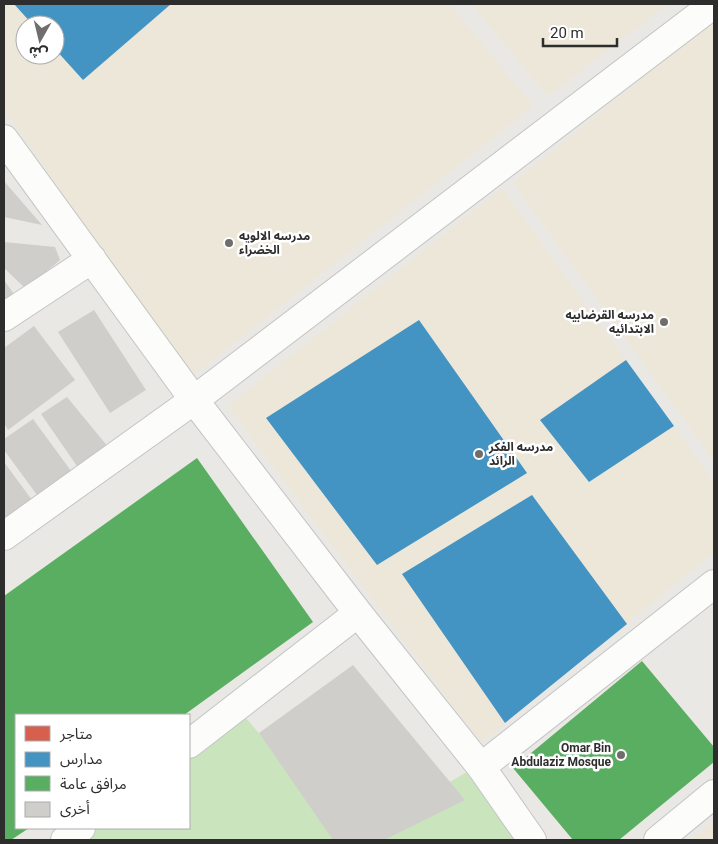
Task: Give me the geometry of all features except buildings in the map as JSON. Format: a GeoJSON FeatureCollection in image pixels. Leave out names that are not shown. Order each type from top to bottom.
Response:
{"type":"FeatureCollection","features":[{"type":"Feature","properties":{"kind":"street"},"geometry":{"type":"LineString","coordinates":[[4,536],[194,400],[714,4]]}},
{"type":"Feature","properties":{"kind":"street"},"geometry":{"type":"LineString","coordinates":[[4,139],[194,400],[358,613],[481,767],[532,840]]}},
{"type":"Feature","properties":{"kind":"street"},"geometry":{"type":"LineString","coordinates":[[4,316],[92,259]]}},
{"type":"Feature","properties":{"kind":"street"},"geometry":{"type":"LineString","coordinates":[[481,767],[714,584]]}},
{"type":"Feature","properties":{"kind":"street"},"geometry":{"type":"LineString","coordinates":[[190,743],[358,613]]}},
{"type":"Feature","properties":{"kind":"street"},"geometry":{"type":"LineString","coordinates":[[658,840],[714,794]]}},
{"type":"Feature","properties":{"kind":"street"},"geometry":{"type":"LineString","coordinates":[[65,840],[80,829]]}},
{"type":"Feature","properties":{"kind":"shaded area","name":"مدرسه الالويه الخضراء"},"geometry":{"type":"Polygon","coordinates":[[[4,4],[449,4],[533,106],[191,377],[4,109],[4,4]]]}},
{"type":"Feature","properties":{"kind":"shaded area"},"geometry":{"type":"Polygon","coordinates":[[[471,4],[668,4],[548,96],[471,4]]]}},
{"type":"Feature","properties":{"kind":"shaded area","name":"مدرسه القرضابيه الابتدائيه"},"geometry":{"type":"Polygon","coordinates":[[[714,20],[714,461],[513,183],[714,20]]]}},
{"type":"Feature","properties":{"kind":"shaded area","name":"مدرسه الفكر الرائد"},"geometry":{"type":"Polygon","coordinates":[[[502,188],[714,482],[714,552],[481,743],[228,406],[502,188]]]}},
{"type":"Feature","properties":{"kind":"shaded area"},"geometry":{"type":"Polygon","coordinates":[[[714,822],[714,840],[691,840],[714,822]]]}},
{"type":"Feature","properties":{"kind":"green space"},"geometry":{"type":"Polygon","coordinates":[[[238,709],[352,840],[73,840],[88,829],[190,829],[190,748],[238,709]]]}},
{"type":"Feature","properties":{"kind":"green space"},"geometry":{"type":"Polygon","coordinates":[[[475,767],[529,840],[352,840],[475,767]]]}},
{"type":"Feature","properties":{"kind":"place","name":"مدرسه الالويه الخضراء"},"geometry":{"type":"Point","coordinates":[229,243]}},
{"type":"Feature","properties":{"kind":"place","name":"مدرسه القرضابيه الابتدائيه"},"geometry":{"type":"Point","coordinates":[664,322]}},
{"type":"Feature","properties":{"kind":"place","name":"مدرسه الفكر الرائد"},"geometry":{"type":"Point","coordinates":[479,454]}},
{"type":"Feature","properties":{"kind":"place","name":"Omar Bin Abdulaziz Mosque"},"geometry":{"type":"Point","coordinates":[621,755]}}]}
